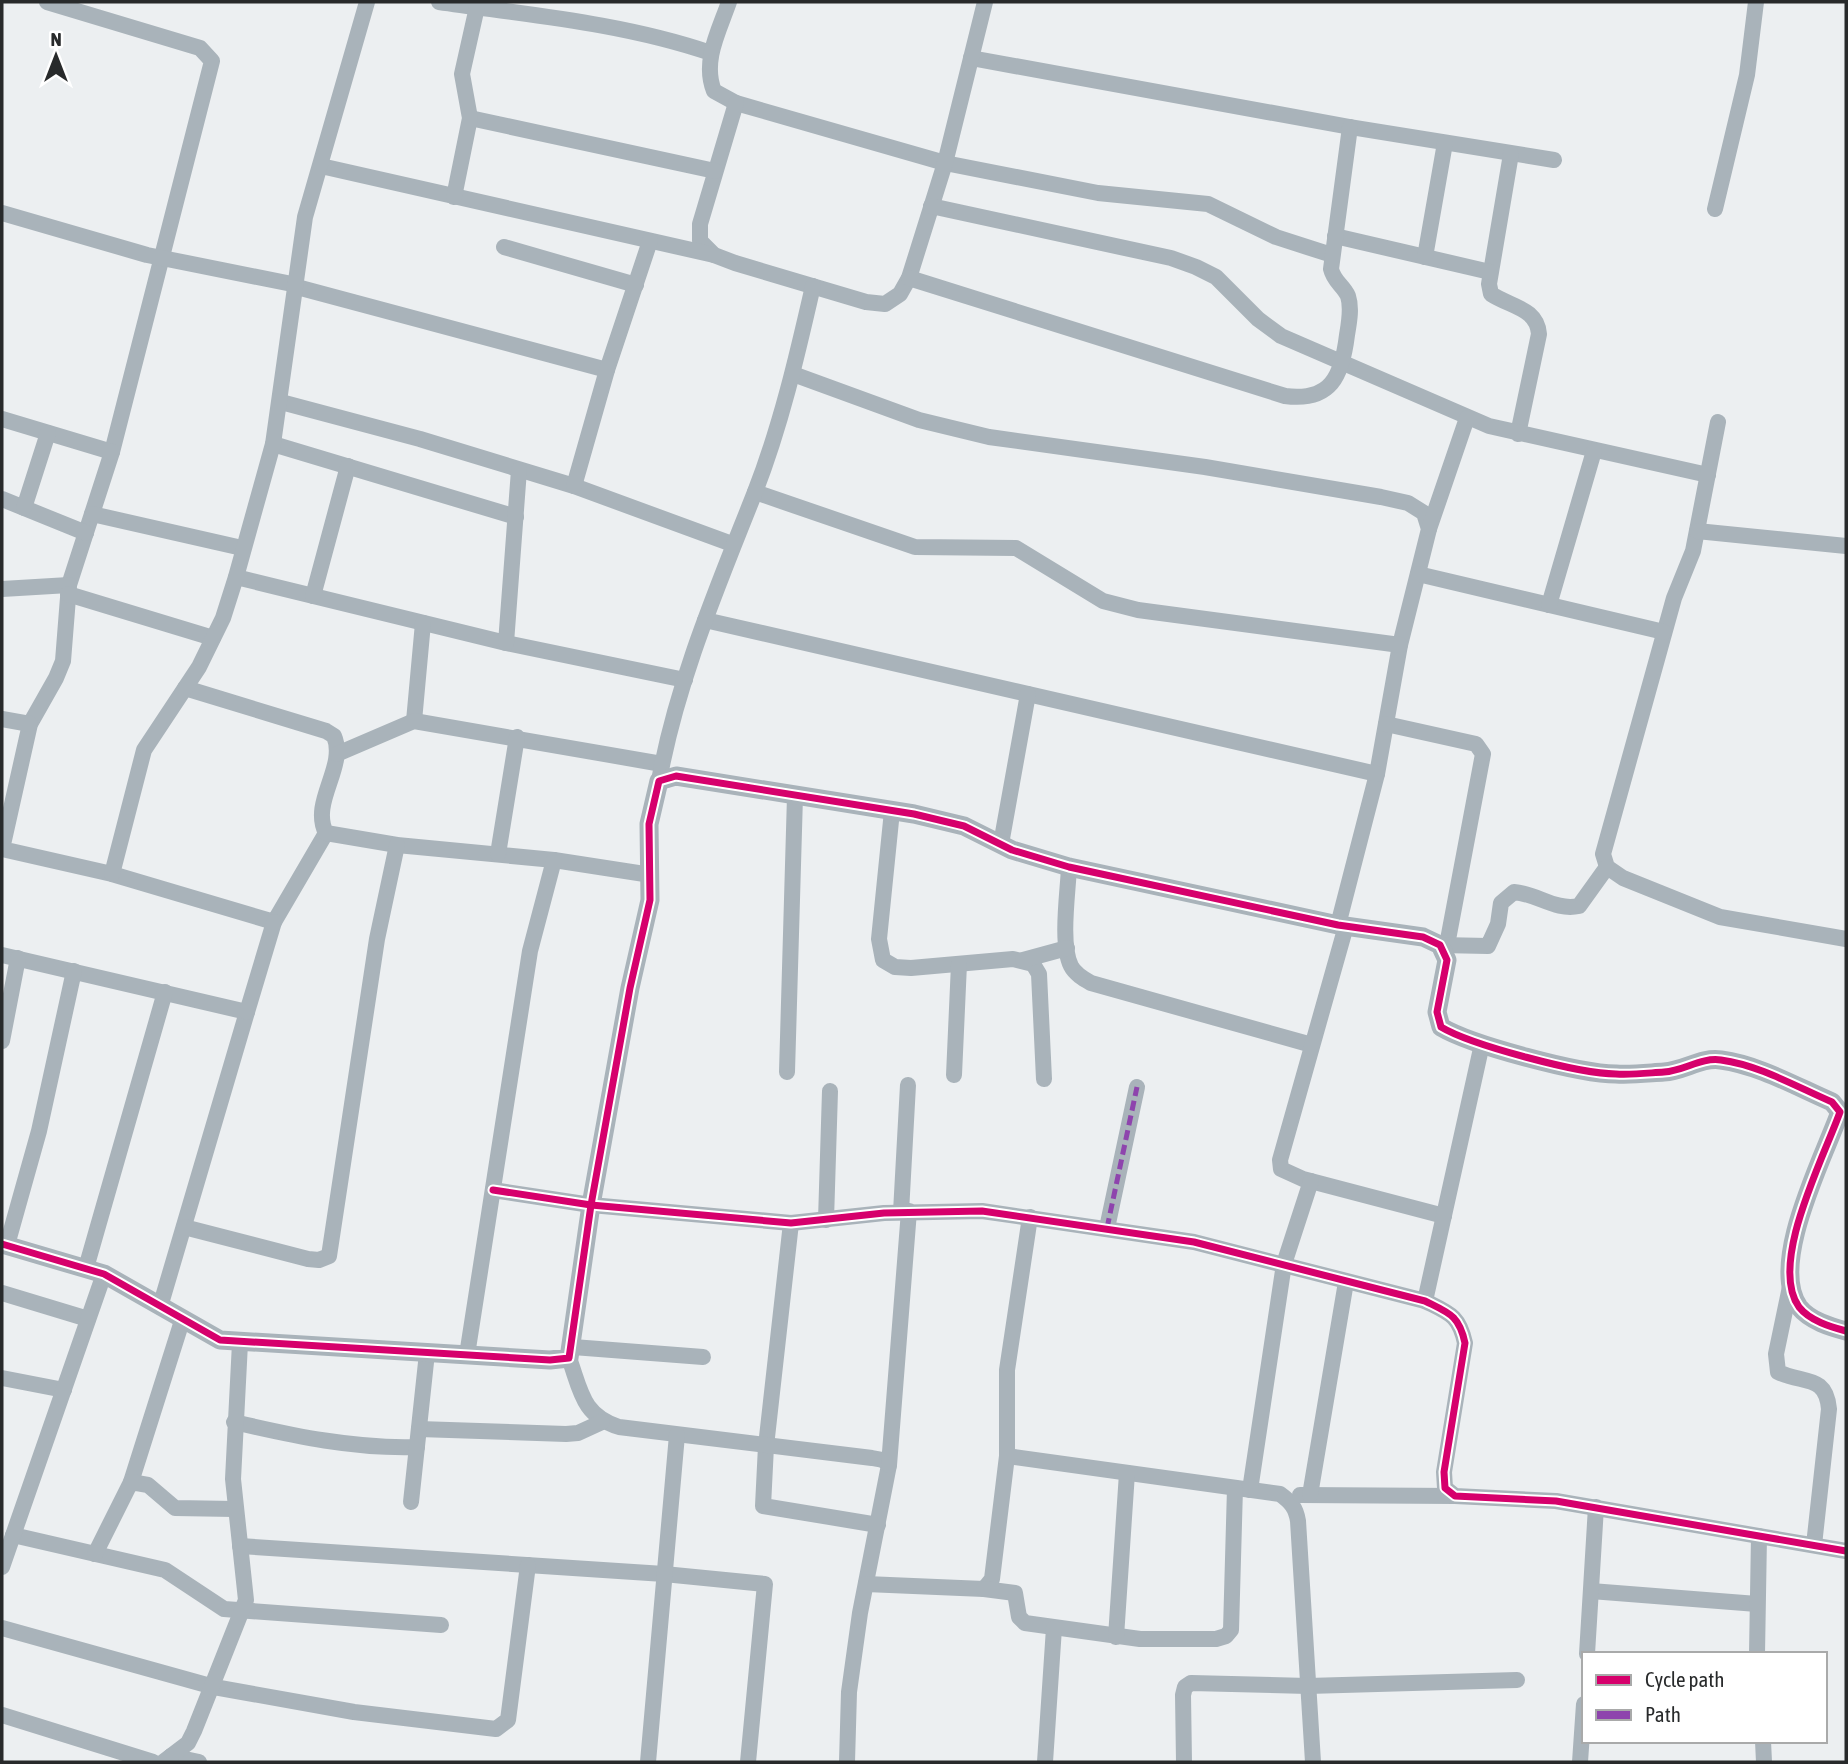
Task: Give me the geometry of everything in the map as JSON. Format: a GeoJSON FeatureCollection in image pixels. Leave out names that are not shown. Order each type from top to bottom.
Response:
{"type":"FeatureCollection","features":[{"type":"Feature","properties":{"kind":"street"},"geometry":{"type":"LineString","coordinates":[[47,2],[200,48],[212,61],[112,452],[69,590],[63,661],[57,678],[30,724],[2,849],[112,874],[274,922]]}},
{"type":"Feature","properties":{"kind":"street"},"geometry":{"type":"LineString","coordinates":[[112,874],[144,750],[185,688],[213,638],[236,577],[273,443],[281,402],[305,218],[367,2]]}},
{"type":"Feature","properties":{"kind":"street"},"geometry":{"type":"LineString","coordinates":[[439,2],[636,33],[711,53]]}},
{"type":"Feature","properties":{"kind":"street"},"geometry":{"type":"LineString","coordinates":[[729,2],[711,53],[708,75],[714,91],[736,103],[945,163],[1098,193],[1208,204],[1276,237],[1332,255]]}},
{"type":"Feature","properties":{"kind":"street"},"geometry":{"type":"LineString","coordinates":[[321,166],[714,255],[866,302],[886,304],[900,294],[909,278],[945,163],[985,2]]}},
{"type":"Feature","properties":{"kind":"street"},"geometry":{"type":"LineString","coordinates":[[1715,209],[1748,75],[1756,2]]}},
{"type":"Feature","properties":{"kind":"street"},"geometry":{"type":"LineString","coordinates":[[454,197],[470,118],[462,74],[477,7]]}},
{"type":"Feature","properties":{"kind":"street"},"geometry":{"type":"LineString","coordinates":[[971,58],[1350,127],[1554,160]]}},
{"type":"Feature","properties":{"kind":"street"},"geometry":{"type":"LineString","coordinates":[[714,255],[700,240],[699,224],[736,103]]}},
{"type":"Feature","properties":{"kind":"street"},"geometry":{"type":"LineString","coordinates":[[470,118],[715,171]]}},
{"type":"Feature","properties":{"kind":"street"},"geometry":{"type":"LineString","coordinates":[[909,278],[1285,396],[1304,398],[1325,391],[1344,364],[1350,306],[1348,297],[1334,279],[1332,255],[1350,127]]}},
{"type":"Feature","properties":{"kind":"street"},"geometry":{"type":"LineString","coordinates":[[1424,257],[1445,143]]}},
{"type":"Feature","properties":{"kind":"street"},"geometry":{"type":"LineString","coordinates":[[1511,154],[1490,272],[1491,294],[1534,316],[1538,324],[1539,334],[1518,434]]}},
{"type":"Feature","properties":{"kind":"street"},"geometry":{"type":"LineString","coordinates":[[931,206],[1171,258],[1216,277],[1258,319],[1281,336],[1467,418],[1518,434],[1708,475]]}},
{"type":"Feature","properties":{"kind":"street"},"geometry":{"type":"LineString","coordinates":[[2,213],[163,259],[297,286],[607,370]]}},
{"type":"Feature","properties":{"kind":"street"},"geometry":{"type":"LineString","coordinates":[[1335,236],[1490,272]]}},
{"type":"Feature","properties":{"kind":"street"},"geometry":{"type":"LineString","coordinates":[[574,486],[607,370],[650,241]]}},
{"type":"Feature","properties":{"kind":"street"},"geometry":{"type":"LineString","coordinates":[[504,247],[636,285]]}},
{"type":"Feature","properties":{"kind":"street"},"geometry":{"type":"LineString","coordinates":[[813,286],[793,374],[755,492],[732,544],[705,620],[685,680],[660,772],[649,824],[650,900],[630,988],[591,1205],[571,1352],[584,1402],[602,1422],[677,1436],[872,1458],[883,1460],[889,1465]]}},
{"type":"Feature","properties":{"kind":"street"},"geometry":{"type":"LineString","coordinates":[[793,374],[919,420],[989,437],[1205,467],[1408,503],[1424,513],[1429,529]]}},
{"type":"Feature","properties":{"kind":"street"},"geometry":{"type":"LineString","coordinates":[[281,402],[574,486],[732,544]]}},
{"type":"Feature","properties":{"kind":"street"},"geometry":{"type":"LineString","coordinates":[[1444,1216],[1311,1181],[1280,1169],[1280,1160],[1312,1045],[1377,774],[1399,645],[1429,529],[1467,418]]}},
{"type":"Feature","properties":{"kind":"street"},"geometry":{"type":"LineString","coordinates":[[2,419],[112,452]]}},
{"type":"Feature","properties":{"kind":"street"},"geometry":{"type":"LineString","coordinates":[[1718,422],[1689,565],[1674,598],[1607,836],[1604,854],[1607,867],[1623,878],[1720,917],[1846,939]]}},
{"type":"Feature","properties":{"kind":"street"},"geometry":{"type":"LineString","coordinates":[[24,508],[48,433]]}},
{"type":"Feature","properties":{"kind":"street"},"geometry":{"type":"LineString","coordinates":[[273,443],[516,517]]}},
{"type":"Feature","properties":{"kind":"street"},"geometry":{"type":"LineString","coordinates":[[1549,605],[1594,451]]}},
{"type":"Feature","properties":{"kind":"street"},"geometry":{"type":"LineString","coordinates":[[313,596],[348,466]]}},
{"type":"Feature","properties":{"kind":"street"},"geometry":{"type":"LineString","coordinates":[[506,643],[519,470]]}},
{"type":"Feature","properties":{"kind":"street"},"geometry":{"type":"LineString","coordinates":[[755,492],[915,547],[1016,548],[1103,601],[1138,610],[1399,645]]}},
{"type":"Feature","properties":{"kind":"street"},"geometry":{"type":"LineString","coordinates":[[2,499],[86,533]]}},
{"type":"Feature","properties":{"kind":"street"},"geometry":{"type":"LineString","coordinates":[[92,514],[242,548]]}},
{"type":"Feature","properties":{"kind":"street"},"geometry":{"type":"LineString","coordinates":[[1697,531],[1846,546]]}},
{"type":"Feature","properties":{"kind":"street"},"geometry":{"type":"LineString","coordinates":[[1418,574],[1664,632]]}},
{"type":"Feature","properties":{"kind":"street"},"geometry":{"type":"LineString","coordinates":[[236,577],[506,643],[685,680]]}},
{"type":"Feature","properties":{"kind":"street"},"geometry":{"type":"LineString","coordinates":[[2,589],[69,590],[213,638]]}},
{"type":"Feature","properties":{"kind":"street"},"geometry":{"type":"LineString","coordinates":[[705,620],[1377,774]]}},
{"type":"Feature","properties":{"kind":"street"},"geometry":{"type":"LineString","coordinates":[[414,721],[423,623]]}},
{"type":"Feature","properties":{"kind":"street"},"geometry":{"type":"LineString","coordinates":[[160,1307],[274,922],[326,833],[322,814],[337,754],[334,736],[326,731],[185,688]]}},
{"type":"Feature","properties":{"kind":"street"},"geometry":{"type":"LineString","coordinates":[[1001,844],[1028,694]]}},
{"type":"Feature","properties":{"kind":"street"},"geometry":{"type":"LineString","coordinates":[[2,719],[30,724]]}},
{"type":"Feature","properties":{"kind":"street"},"geometry":{"type":"LineString","coordinates":[[337,754],[414,721],[517,737],[676,776],[892,811],[964,826],[1037,859],[1069,867],[1342,925],[1423,936],[1443,945],[1488,946],[1498,924],[1501,903],[1514,892],[1526,893],[1558,906],[1579,905],[1607,867]]}},
{"type":"Feature","properties":{"kind":"street"},"geometry":{"type":"LineString","coordinates":[[1386,724],[1476,744],[1483,754],[1443,945],[1447,960],[1437,1012],[1441,1027],[1457,1037],[1482,1044],[1565,1066],[1615,1075],[1678,1071],[1703,1061],[1720,1059],[1749,1067],[1843,1107],[1801,1211],[1790,1259],[1791,1282],[1776,1354],[1778,1371],[1820,1385],[1828,1393],[1829,1409],[1814,1545]]}},
{"type":"Feature","properties":{"kind":"street"},"geometry":{"type":"LineString","coordinates":[[498,855],[517,737]]}},
{"type":"Feature","properties":{"kind":"street"},"geometry":{"type":"LineString","coordinates":[[787,1072],[795,796]]}},
{"type":"Feature","properties":{"kind":"street"},"geometry":{"type":"LineString","coordinates":[[892,811],[879,939],[883,960],[895,967],[911,968],[1023,960],[1067,948]]}},
{"type":"Feature","properties":{"kind":"street"},"geometry":{"type":"LineString","coordinates":[[326,833],[397,845],[554,860],[651,874]]}},
{"type":"Feature","properties":{"kind":"street"},"geometry":{"type":"LineString","coordinates":[[184,1227],[308,1259],[319,1261],[329,1256],[377,939],[397,845]]}},
{"type":"Feature","properties":{"kind":"street"},"geometry":{"type":"LineString","coordinates":[[467,1355],[530,951],[554,860]]}},
{"type":"Feature","properties":{"kind":"street"},"geometry":{"type":"LineString","coordinates":[[1069,867],[1067,948],[1070,965],[1078,975],[1091,983],[1312,1045]]}},
{"type":"Feature","properties":{"kind":"street"},"geometry":{"type":"LineString","coordinates":[[2,954],[247,1012]]}},
{"type":"Feature","properties":{"kind":"street"},"geometry":{"type":"LineString","coordinates":[[2,1041],[18,958]]}},
{"type":"Feature","properties":{"kind":"street"},"geometry":{"type":"LineString","coordinates":[[1023,960],[1034,964],[1039,974],[1044,1079]]}},
{"type":"Feature","properties":{"kind":"street"},"geometry":{"type":"LineString","coordinates":[[954,1075],[958,964]]}},
{"type":"Feature","properties":{"kind":"street"},"geometry":{"type":"LineString","coordinates":[[74,971],[39,1131],[4,1245],[95,1271],[220,1340],[550,1360],[571,1352],[703,1357]]}},
{"type":"Feature","properties":{"kind":"street"},"geometry":{"type":"LineString","coordinates":[[2,1567],[8,1540],[88,1320],[95,1271],[165,992]]}},
{"type":"Feature","properties":{"kind":"street"},"geometry":{"type":"LineString","coordinates":[[1425,1301],[1482,1044]]}},
{"type":"Feature","properties":{"kind":"street"},"geometry":{"type":"LineString","coordinates":[[847,1762],[849,1692],[889,1465],[905,1212],[908,1085]]}},
{"type":"Feature","properties":{"kind":"street"},"geometry":{"type":"LineString","coordinates":[[1107,1228],[1138,1087]]}},
{"type":"Feature","properties":{"kind":"street"},"geometry":{"type":"LineString","coordinates":[[826,1220],[830,1091]]}},
{"type":"Feature","properties":{"kind":"street"},"geometry":{"type":"LineString","coordinates":[[866,1584],[1012,1591],[1015,1593],[1021,1621],[1116,1637],[1216,1639],[1231,1630],[1242,1489],[1284,1264],[1311,1181]]}},
{"type":"Feature","properties":{"kind":"street"},"geometry":{"type":"LineString","coordinates":[[493,1190],[591,1205],[791,1223],[905,1212],[982,1211],[1194,1242],[1425,1301],[1451,1313],[1461,1326],[1465,1343],[1444,1472],[1445,1488],[1455,1496]]}},
{"type":"Feature","properties":{"kind":"street"},"geometry":{"type":"LineString","coordinates":[[984,1589],[992,1579],[1007,1456],[1007,1370],[1030,1217]]}},
{"type":"Feature","properties":{"kind":"street"},"geometry":{"type":"LineString","coordinates":[[791,1223],[766,1446],[764,1506],[878,1525]]}},
{"type":"Feature","properties":{"kind":"street"},"geometry":{"type":"LineString","coordinates":[[1310,1495],[1346,1282]]}},
{"type":"Feature","properties":{"kind":"street"},"geometry":{"type":"LineString","coordinates":[[1791,1282],[1799,1307],[1824,1325],[1846,1331]]}},
{"type":"Feature","properties":{"kind":"street"},"geometry":{"type":"LineString","coordinates":[[2,1293],[88,1320]]}},
{"type":"Feature","properties":{"kind":"street"},"geometry":{"type":"LineString","coordinates":[[95,1554],[131,1482],[182,1321]]}},
{"type":"Feature","properties":{"kind":"street"},"geometry":{"type":"LineString","coordinates":[[167,1759],[188,1743],[244,1610],[246,1592],[234,1509],[233,1422],[240,1343]]}},
{"type":"Feature","properties":{"kind":"street"},"geometry":{"type":"LineString","coordinates":[[411,1502],[427,1353]]}},
{"type":"Feature","properties":{"kind":"street"},"geometry":{"type":"LineString","coordinates":[[2,1378],[64,1390]]}},
{"type":"Feature","properties":{"kind":"street"},"geometry":{"type":"LineString","coordinates":[[233,1422],[296,1437],[360,1446],[417,1447]]}},
{"type":"Feature","properties":{"kind":"street"},"geometry":{"type":"LineString","coordinates":[[419,1429],[566,1434],[578,1433],[602,1422]]}},
{"type":"Feature","properties":{"kind":"street"},"geometry":{"type":"LineString","coordinates":[[648,1762],[677,1436]]}},
{"type":"Feature","properties":{"kind":"street"},"geometry":{"type":"LineString","coordinates":[[1007,1456],[1280,1494],[1455,1496],[1556,1501],[1846,1551]]}},
{"type":"Feature","properties":{"kind":"street"},"geometry":{"type":"LineString","coordinates":[[1116,1637],[1127,1473]]}},
{"type":"Feature","properties":{"kind":"street"},"geometry":{"type":"LineString","coordinates":[[131,1482],[148,1485],[175,1508],[234,1509]]}},
{"type":"Feature","properties":{"kind":"street"},"geometry":{"type":"LineString","coordinates":[[1280,1494],[1296,1512],[1313,1762]]}},
{"type":"Feature","properties":{"kind":"street"},"geometry":{"type":"LineString","coordinates":[[1587,1652],[1595,1507]]}},
{"type":"Feature","properties":{"kind":"street"},"geometry":{"type":"LineString","coordinates":[[1757,1652],[1759,1536]]}},
{"type":"Feature","properties":{"kind":"street"},"geometry":{"type":"LineString","coordinates":[[8,1540],[95,1554],[165,1570],[181,1578],[213,1604],[224,1609],[441,1625]]}},
{"type":"Feature","properties":{"kind":"street"},"geometry":{"type":"LineString","coordinates":[[240,1546],[664,1574],[765,1584],[748,1762]]}},
{"type":"Feature","properties":{"kind":"street"},"geometry":{"type":"LineString","coordinates":[[2,1628],[214,1686],[367,1714],[481,1729],[503,1726],[508,1720],[528,1565]]}},
{"type":"Feature","properties":{"kind":"street"},"geometry":{"type":"LineString","coordinates":[[1591,1591],[1757,1604]]}},
{"type":"Feature","properties":{"kind":"street"},"geometry":{"type":"LineString","coordinates":[[1045,1762],[1054,1628]]}},
{"type":"Feature","properties":{"kind":"street"},"geometry":{"type":"LineString","coordinates":[[1184,1762],[1185,1686],[1191,1683],[1308,1686],[1517,1680]]}},
{"type":"Feature","properties":{"kind":"street"},"geometry":{"type":"LineString","coordinates":[[2,1715],[153,1762]]}},
{"type":"Feature","properties":{"kind":"street"},"geometry":{"type":"LineString","coordinates":[[1580,1762],[1582,1733]]}},
{"type":"Feature","properties":{"kind":"street"},"geometry":{"type":"LineString","coordinates":[[1763,1743],[1765,1762]]}},
{"type":"Feature","properties":{"kind":"street"},"geometry":{"type":"LineString","coordinates":[[167,1759],[199,1762]]}},
{"type":"Feature","properties":{"kind":"marked path"},"geometry":{"type":"LineString","coordinates":[[1107,1228],[1137,1087]]}},
{"type":"Feature","properties":{"kind":"cycle path"},"geometry":{"type":"LineString","coordinates":[[2,1244],[104,1274],[220,1340],[550,1360],[569,1358],[591,1205],[630,988],[650,900],[649,824],[659,781],[676,776],[914,814],[964,826],[1012,850],[1069,867],[1338,925],[1423,937],[1440,945],[1447,960],[1437,1012],[1441,1027],[1456,1034],[1526,1057],[1599,1073],[1664,1072],[1706,1060],[1721,1060],[1764,1072],[1832,1102],[1840,1112],[1812,1182],[1794,1238],[1790,1265],[1791,1288],[1799,1307],[1809,1316],[1846,1331]]}},
{"type":"Feature","properties":{"kind":"cycle path"},"geometry":{"type":"LineString","coordinates":[[493,1190],[591,1205],[791,1223],[884,1213],[982,1211],[1194,1242],[1425,1301],[1452,1316],[1460,1326],[1465,1343],[1444,1472],[1445,1488],[1455,1496],[1556,1501],[1846,1551]]}}]}
